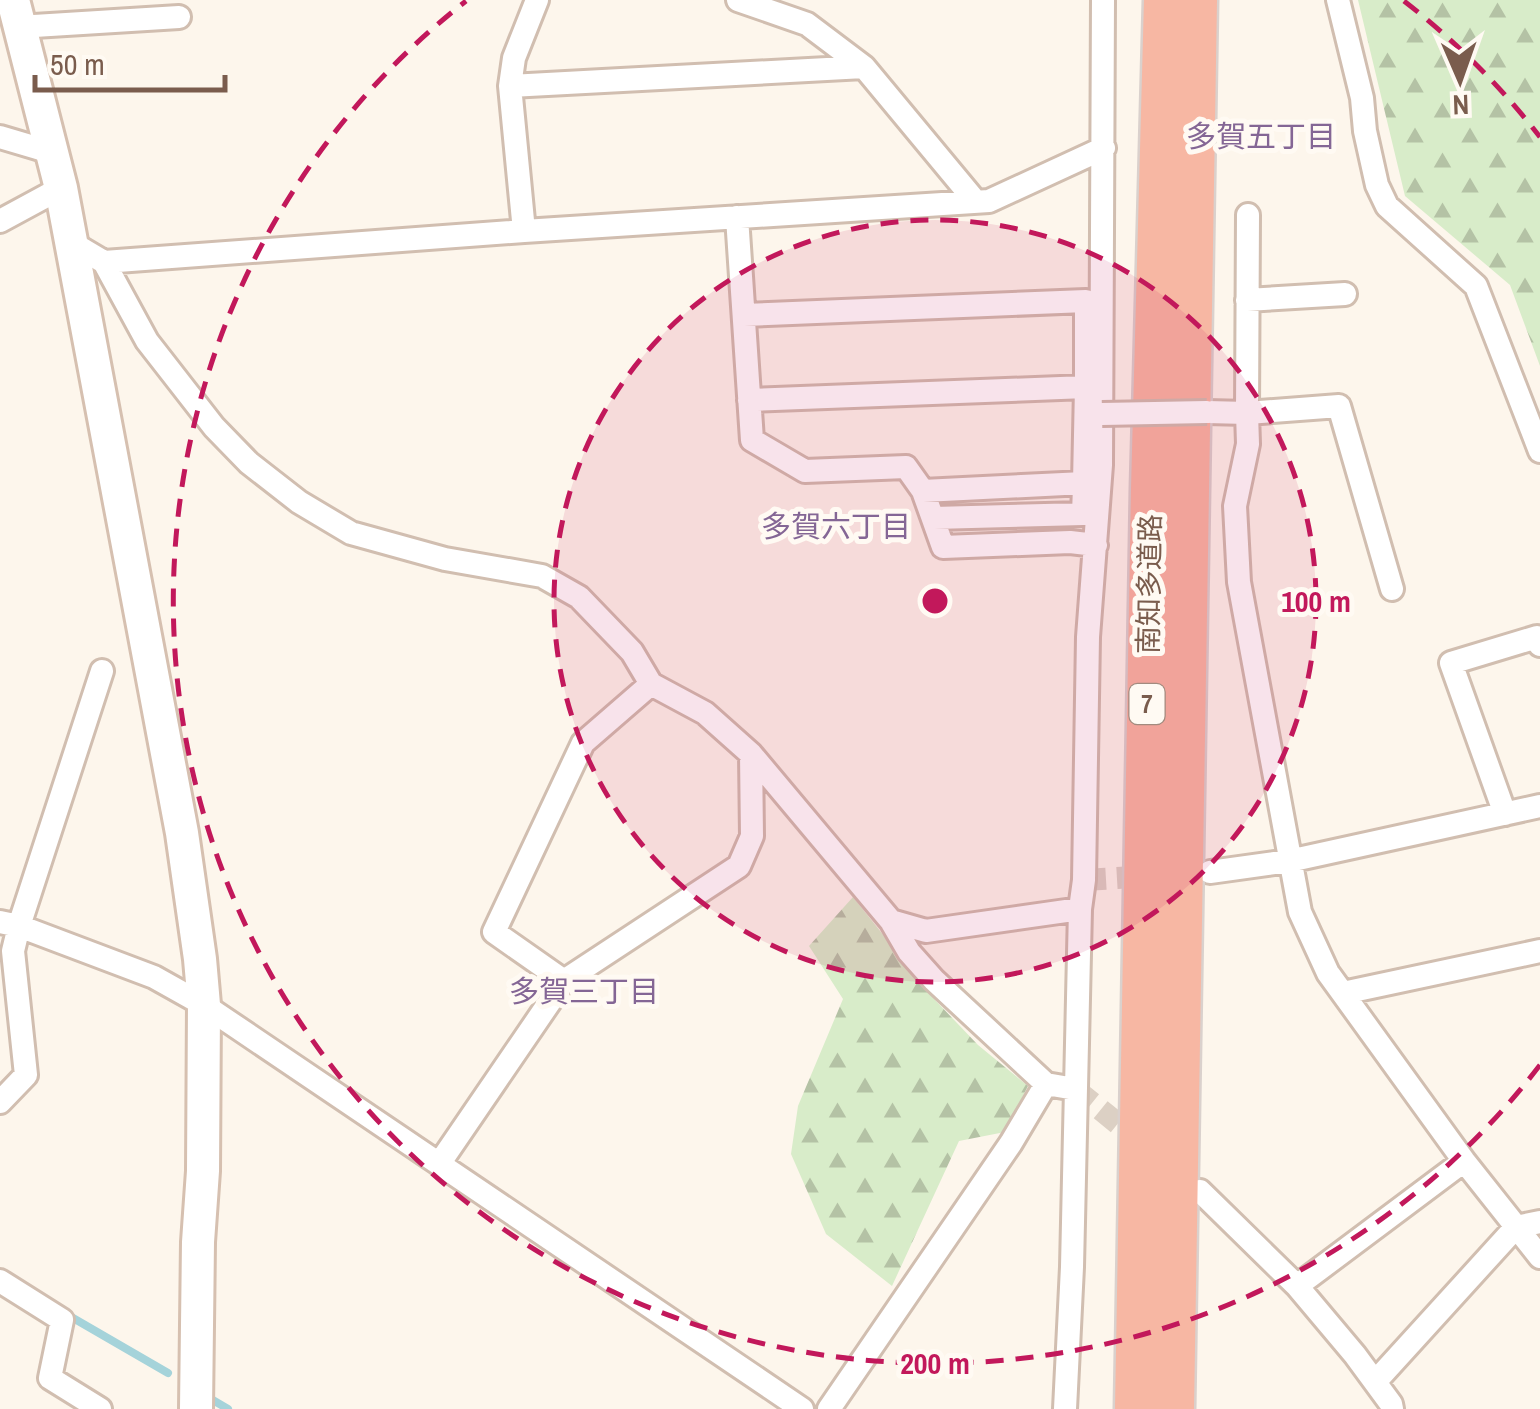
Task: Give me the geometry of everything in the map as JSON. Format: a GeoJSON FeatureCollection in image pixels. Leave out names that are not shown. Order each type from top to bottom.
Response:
{"type":"FeatureCollection","features":[{"type":"Feature","properties":{"kind":"highway","name":"南知多道路"},"geometry":{"type":"LineString","coordinates":[[1135,1409],[1150,488],[1164,0]]}},
{"type":"Feature","properties":{"kind":"highway","name":"南知多道路"},"geometry":{"type":"LineString","coordinates":[[1174,1409],[1198,0]]}},
{"type":"Feature","properties":{"kind":"street"},"geometry":{"type":"LineString","coordinates":[[524,230],[510,86],[514,58],[537,0]]}},
{"type":"Feature","properties":{"kind":"street"},"geometry":{"type":"LineString","coordinates":[[738,0],[807,24],[864,67],[976,202]]}},
{"type":"Feature","properties":{"kind":"street"},"geometry":{"type":"LineString","coordinates":[[1065,1409],[1084,880],[1088,637],[1102,414],[1103,0]]}},
{"type":"Feature","properties":{"kind":"street"},"geometry":{"type":"LineString","coordinates":[[1338,0],[1362,98],[1377,186],[1387,206],[1476,286],[1540,452]]}},
{"type":"Feature","properties":{"kind":"street"},"geometry":{"type":"LineString","coordinates":[[179,17],[16,14],[54,153],[182,833],[204,1005],[196,1409]]}},
{"type":"Feature","properties":{"kind":"street"},"geometry":{"type":"LineString","coordinates":[[510,86],[864,67]]}},
{"type":"Feature","properties":{"kind":"street"},"geometry":{"type":"LineString","coordinates":[[0,137],[54,153]]}},
{"type":"Feature","properties":{"kind":"street"},"geometry":{"type":"LineString","coordinates":[[104,262],[524,230],[989,201],[1104,148]]}},
{"type":"Feature","properties":{"kind":"street"},"geometry":{"type":"LineString","coordinates":[[0,221],[61,188]]}},
{"type":"Feature","properties":{"kind":"street"},"geometry":{"type":"LineString","coordinates":[[1248,216],[1248,444],[1235,506],[1239,582],[1300,912],[1328,973],[1464,1161],[1540,1257]]}},
{"type":"Feature","properties":{"kind":"street"},"geometry":{"type":"LineString","coordinates":[[737,217],[752,440],[805,472],[906,468],[923,492],[944,547],[1096,544]]}},
{"type":"Feature","properties":{"kind":"street"},"geometry":{"type":"LineString","coordinates":[[72,243],[104,262],[147,341],[214,427],[249,463],[300,502],[351,533],[445,559],[542,576],[579,597],[632,652],[651,684],[704,712],[751,754],[891,921],[909,952],[934,980],[1046,1084],[1075,1089]]}},
{"type":"Feature","properties":{"kind":"street"},"geometry":{"type":"LineString","coordinates":[[1248,300],[1345,294]]}},
{"type":"Feature","properties":{"kind":"street"},"geometry":{"type":"LineString","coordinates":[[744,316],[1086,301],[1083,514],[934,518]]}},
{"type":"Feature","properties":{"kind":"street"},"geometry":{"type":"LineString","coordinates":[[749,400],[1086,387]]}},
{"type":"Feature","properties":{"kind":"street"},"geometry":{"type":"LineString","coordinates":[[1102,414],[1247,413],[1339,406],[1392,589]]}},
{"type":"Feature","properties":{"kind":"street"},"geometry":{"type":"LineString","coordinates":[[923,492],[1084,483]]}},
{"type":"Feature","properties":{"kind":"street"},"geometry":{"type":"LineString","coordinates":[[1504,814],[1451,663],[1537,637],[1540,645]]}},
{"type":"Feature","properties":{"kind":"street"},"geometry":{"type":"LineString","coordinates":[[0,1102],[26,1075],[9,924],[102,671]]}},
{"type":"Feature","properties":{"kind":"street"},"geometry":{"type":"LineString","coordinates":[[564,981],[494,932],[583,742],[651,684]]}},
{"type":"Feature","properties":{"kind":"street"},"geometry":{"type":"LineString","coordinates":[[439,1164],[564,981],[738,866],[752,836],[751,754]]}},
{"type":"Feature","properties":{"kind":"street"},"geometry":{"type":"LineString","coordinates":[[1210,872],[1289,861],[1540,806]]}},
{"type":"Feature","properties":{"kind":"street"},"geometry":{"type":"LineString","coordinates":[[891,921],[926,932],[1080,909]]}},
{"type":"Feature","properties":{"kind":"street"},"geometry":{"type":"LineString","coordinates":[[9,924],[154,978],[204,1005],[802,1409]]}},
{"type":"Feature","properties":{"kind":"street"},"geometry":{"type":"LineString","coordinates":[[1344,993],[1540,951]]}},
{"type":"Feature","properties":{"kind":"street"},"geometry":{"type":"LineString","coordinates":[[829,1409],[1011,1143],[1046,1084]]}},
{"type":"Feature","properties":{"kind":"street"},"geometry":{"type":"LineString","coordinates":[[1297,1286],[1464,1161]]}},
{"type":"Feature","properties":{"kind":"street"},"geometry":{"type":"LineString","coordinates":[[1200,1191],[1297,1286],[1375,1382],[1392,1409]]}},
{"type":"Feature","properties":{"kind":"street"},"geometry":{"type":"LineString","coordinates":[[1375,1382],[1516,1227],[1540,1222]]}},
{"type":"Feature","properties":{"kind":"street"},"geometry":{"type":"LineString","coordinates":[[3,1288],[62,1320],[50,1378],[100,1409]]}},
{"type":"Feature","properties":{"kind":"green space"},"geometry":{"type":"Polygon","coordinates":[[[1358,0],[1540,0],[1540,366],[1510,285],[1405,196],[1358,0]]]}},
{"type":"Feature","properties":{"kind":"green space"},"geometry":{"type":"Polygon","coordinates":[[[853,897],[936,1001],[978,1045],[1028,1086],[1005,1132],[959,1141],[892,1286],[826,1234],[791,1154],[798,1106],[843,999],[809,946],[853,897]]]}},
{"type":"Feature","properties":{"kind":"waterway"},"geometry":{"type":"LineString","coordinates":[[73,1318],[168,1373]]}},
{"type":"Feature","properties":{"kind":"waterway"},"geometry":{"type":"LineString","coordinates":[[211,1399],[228,1409]]}},
{"type":"Feature","properties":{"kind":"tunnel"},"geometry":{"type":"LineString","coordinates":[[1084,880],[1152,876]]}},
{"type":"Feature","properties":{"kind":"tunnel"},"geometry":{"type":"LineString","coordinates":[[1075,1089],[1143,1144]]}},
{"type":"Feature","properties":{"kind":"district","name":"多賀五丁目"},"geometry":{"type":"Point","coordinates":[1261,137]}},
{"type":"Feature","properties":{"kind":"district","name":"多賀六丁目"},"geometry":{"type":"Point","coordinates":[836,527]}},
{"type":"Feature","properties":{"kind":"district","name":"多賀三丁目"},"geometry":{"type":"Point","coordinates":[584,992]}}]}
